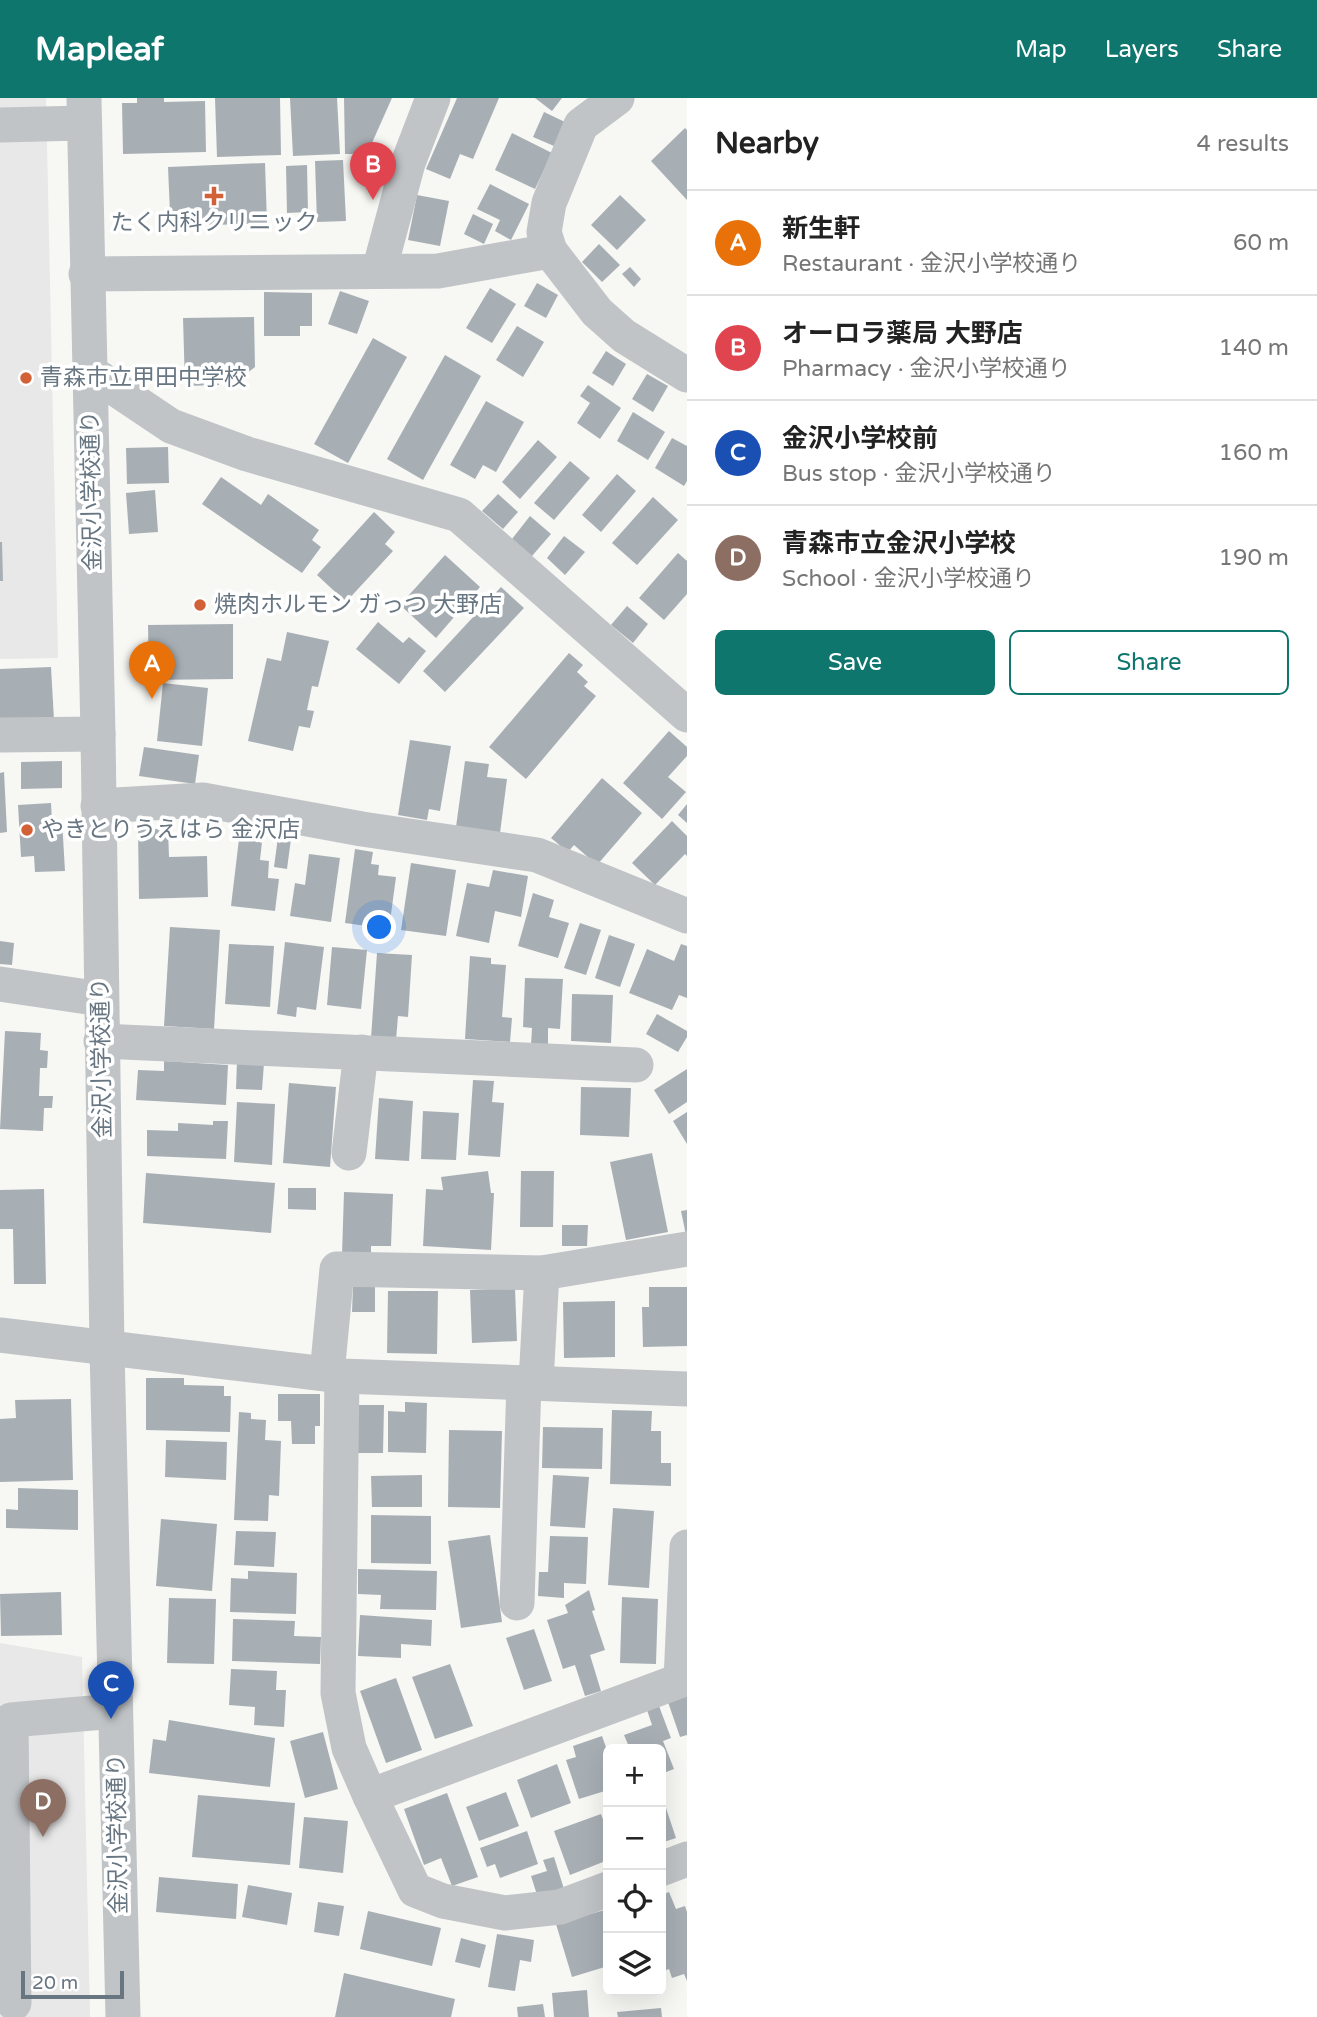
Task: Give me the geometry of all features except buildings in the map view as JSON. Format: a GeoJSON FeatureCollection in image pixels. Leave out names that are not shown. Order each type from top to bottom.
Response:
{"type":"FeatureCollection","features":[{"type":"Feature","properties":{"kind":"street"},"geometry":{"type":"LineString","coordinates":[[379,271],[408,163],[433,98]]}},
{"type":"Feature","properties":{"kind":"street"},"geometry":{"type":"LineString","coordinates":[[617,98],[581,125],[549,203],[544,232],[550,251],[597,312],[624,336],[687,375]]}},
{"type":"Feature","properties":{"kind":"street"},"geometry":{"type":"LineString","coordinates":[[0,125],[84,111]]}},
{"type":"Feature","properties":{"kind":"street","name":"金沢小学校通り"},"geometry":{"type":"LineString","coordinates":[[84,111],[98,734],[107,1349],[123,2017]]}},
{"type":"Feature","properties":{"kind":"street"},"geometry":{"type":"LineString","coordinates":[[86,274],[438,271],[550,251]]}},
{"type":"Feature","properties":{"kind":"street"},"geometry":{"type":"LineString","coordinates":[[89,371],[171,426],[247,454],[459,515],[687,715]]}},
{"type":"Feature","properties":{"kind":"street"},"geometry":{"type":"LineString","coordinates":[[0,735],[98,734]]}},
{"type":"Feature","properties":{"kind":"street"},"geometry":{"type":"LineString","coordinates":[[98,806],[203,800],[362,829],[537,856],[687,916]]}},
{"type":"Feature","properties":{"kind":"street"},"geometry":{"type":"LineString","coordinates":[[0,984],[101,999]]}},
{"type":"Feature","properties":{"kind":"street"},"geometry":{"type":"LineString","coordinates":[[102,1041],[636,1065]]}},
{"type":"Feature","properties":{"kind":"street"},"geometry":{"type":"LineString","coordinates":[[349,1153],[361,1052]]}},
{"type":"Feature","properties":{"kind":"street"},"geometry":{"type":"LineString","coordinates":[[603,1891],[560,1907],[505,1913],[443,1901],[415,1890],[349,1748],[338,1693],[334,1375],[337,1269],[542,1273],[687,1249]]}},
{"type":"Feature","properties":{"kind":"street"},"geometry":{"type":"LineString","coordinates":[[517,1602],[530,1382],[542,1273]]}},
{"type":"Feature","properties":{"kind":"street"},"geometry":{"type":"LineString","coordinates":[[0,1335],[334,1375],[687,1389]]}},
{"type":"Feature","properties":{"kind":"street"},"geometry":{"type":"LineString","coordinates":[[370,1796],[684,1679],[687,1547]]}},
{"type":"Feature","properties":{"kind":"street"},"geometry":{"type":"LineString","coordinates":[[14,2003],[10,1720],[115,1711]]}},
{"type":"Feature","properties":{"kind":"street"},"geometry":{"type":"LineString","coordinates":[[666,1867],[687,1859]]}},
{"type":"Feature","properties":{"kind":"shaded area","name":"青森市立甲田中学校"},"geometry":{"type":"Polygon","coordinates":[[[0,98],[46,98],[58,658],[0,659],[0,98]]]}},
{"type":"Feature","properties":{"kind":"shaded area"},"geometry":{"type":"Polygon","coordinates":[[[0,1643],[82,1657],[90,2017],[0,2017],[0,1643]]]}},
{"type":"Feature","properties":{"kind":"place","name":"たく内科クリニック"},"geometry":{"type":"Point","coordinates":[214,196]}},
{"type":"Feature","properties":{"kind":"place","name":"オーロラ薬局 大野店"},"geometry":{"type":"Point","coordinates":[373,200]}},
{"type":"Feature","properties":{"kind":"place","name":"青森市立甲田中学校"},"geometry":{"type":"Point","coordinates":[26,378]}},
{"type":"Feature","properties":{"kind":"place","name":"焼肉ホルモン ガっつ 大野店"},"geometry":{"type":"Point","coordinates":[200,605]}},
{"type":"Feature","properties":{"kind":"place","name":"新生軒"},"geometry":{"type":"Point","coordinates":[152,699]}},
{"type":"Feature","properties":{"kind":"place","name":"やきとりうえはら 金沢店"},"geometry":{"type":"Point","coordinates":[27,830]}},
{"type":"Feature","properties":{"kind":"place","name":"金沢小学校前"},"geometry":{"type":"Point","coordinates":[111,1719]}},
{"type":"Feature","properties":{"kind":"place","name":"青森市立金沢小学校"},"geometry":{"type":"Point","coordinates":[43,1837]}}]}
